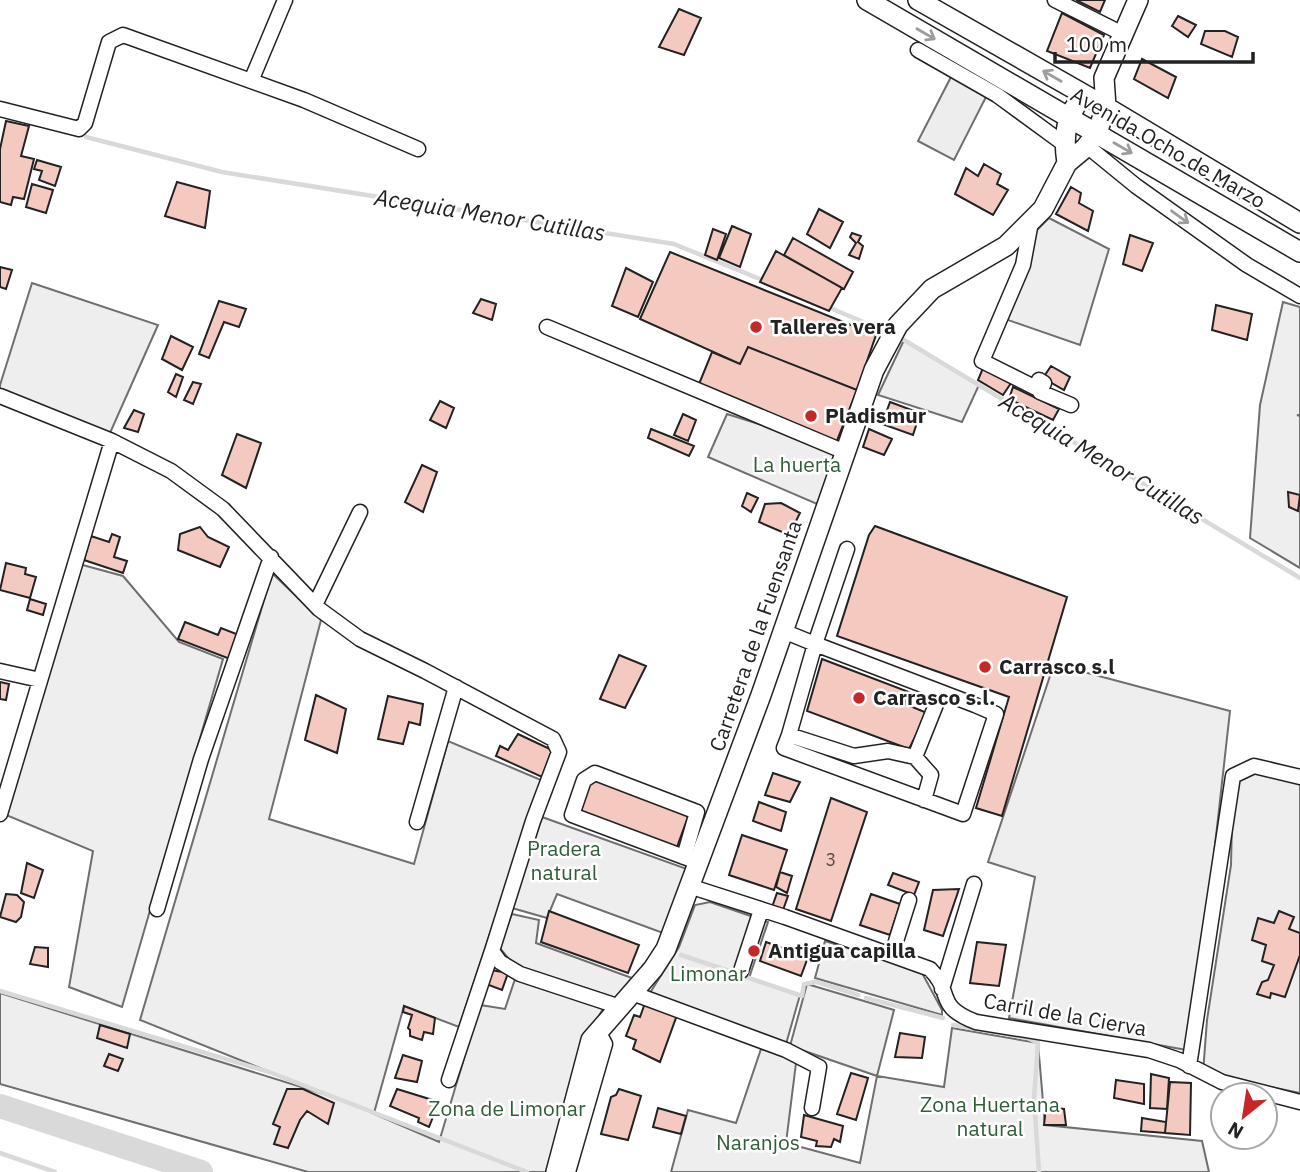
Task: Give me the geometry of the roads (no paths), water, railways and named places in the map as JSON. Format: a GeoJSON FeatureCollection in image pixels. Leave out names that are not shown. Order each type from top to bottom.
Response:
{"type":"FeatureCollection","features":[{"type":"Feature","properties":{"kind":"main road","name":"Avenida Ocho de Marzo"},"geometry":{"type":"LineString","coordinates":[[867,0],[1069,117],[1092,140],[1300,252]]}},
{"type":"Feature","properties":{"kind":"main road","name":"Avenida Ocho de Marzo"},"geometry":{"type":"LineString","coordinates":[[918,0],[1083,93],[1300,223]]}},
{"type":"Feature","properties":{"kind":"main road"},"geometry":{"type":"LineString","coordinates":[[1066,153],[1092,140],[1106,107],[1104,78],[1138,0]]}},
{"type":"Feature","properties":{"kind":"main road"},"geometry":{"type":"LineString","coordinates":[[1066,153],[1069,117],[1083,93],[1104,78]]}},
{"type":"Feature","properties":{"kind":"main road","name":"Carretera de la Fuensanta"},"geometry":{"type":"LineString","coordinates":[[556,1172],[591,1040],[653,969],[666,949],[689,886],[691,859],[761,695],[874,370],[898,325],[932,289],[1006,246],[1043,209],[1066,153]]}},
{"type":"Feature","properties":{"kind":"street"},"geometry":{"type":"LineString","coordinates":[[251,81],[285,0]]}},
{"type":"Feature","properties":{"kind":"street"},"geometry":{"type":"LineString","coordinates":[[1055,0],[1123,34]]}},
{"type":"Feature","properties":{"kind":"street"},"geometry":{"type":"LineString","coordinates":[[1,113],[79,129],[85,123],[109,42],[123,35],[304,100],[418,149]]}},
{"type":"Feature","properties":{"kind":"street"},"geometry":{"type":"LineString","coordinates":[[918,50],[997,95],[1066,153]]}},
{"type":"Feature","properties":{"kind":"street"},"geometry":{"type":"LineString","coordinates":[[1092,140],[1136,186],[1247,265],[1300,296]]}},
{"type":"Feature","properties":{"kind":"street"},"geometry":{"type":"LineString","coordinates":[[1031,222],[1023,265],[982,361],[1036,388],[1040,380],[1044,383],[1040,392],[1070,405]]}},
{"type":"Feature","properties":{"kind":"street"},"geometry":{"type":"LineString","coordinates":[[547,327],[845,453]]}},
{"type":"Feature","properties":{"kind":"street"},"geometry":{"type":"LineString","coordinates":[[0,396],[112,441],[171,471],[223,509],[271,556],[316,606],[360,639],[553,739],[559,752],[533,821],[449,1080]]}},
{"type":"Feature","properties":{"kind":"street"},"geometry":{"type":"LineString","coordinates":[[0,812],[112,441]]}},
{"type":"Feature","properties":{"kind":"street"},"geometry":{"type":"LineString","coordinates":[[316,606],[360,513]]}},
{"type":"Feature","properties":{"kind":"street"},"geometry":{"type":"LineString","coordinates":[[783,631],[815,644],[996,714],[963,814],[784,748],[815,644],[847,550]]}},
{"type":"Feature","properties":{"kind":"street"},"geometry":{"type":"LineString","coordinates":[[157,909],[201,759],[271,556]]}},
{"type":"Feature","properties":{"kind":"street"},"geometry":{"type":"LineString","coordinates":[[815,644],[940,692],[915,757]]}},
{"type":"Feature","properties":{"kind":"street"},"geometry":{"type":"LineString","coordinates":[[0,671],[40,680]]}},
{"type":"Feature","properties":{"kind":"street"},"geometry":{"type":"LineString","coordinates":[[417,822],[456,687]]}},
{"type":"Feature","properties":{"kind":"street"},"geometry":{"type":"LineString","coordinates":[[789,735],[854,756],[888,751],[915,757],[932,775],[924,800]]}},
{"type":"Feature","properties":{"kind":"street"},"geometry":{"type":"LineString","coordinates":[[1189,1066],[1233,776],[1254,766],[1300,777]]}},
{"type":"Feature","properties":{"kind":"street"},"geometry":{"type":"LineString","coordinates":[[595,773],[697,812],[691,859],[572,815],[584,779],[595,773]]}},
{"type":"Feature","properties":{"kind":"street"},"geometry":{"type":"LineString","coordinates":[[942,989],[974,884]]}},
{"type":"Feature","properties":{"kind":"street","name":"Carril de la Cierva"},"geometry":{"type":"LineString","coordinates":[[689,886],[930,969],[938,977],[947,1004],[959,1016],[976,1022],[1149,1050],[1222,1082],[1300,1102]]}},
{"type":"Feature","properties":{"kind":"street"},"geometry":{"type":"LineString","coordinates":[[892,954],[909,900]]}},
{"type":"Feature","properties":{"kind":"street"},"geometry":{"type":"LineString","coordinates":[[741,971],[761,909]]}},
{"type":"Feature","properties":{"kind":"street"},"geometry":{"type":"LineString","coordinates":[[492,951],[500,962],[520,974],[626,1000],[786,1050],[819,1067],[811,1108]]}},
{"type":"Feature","properties":{"kind":"street"},"geometry":{"type":"LineString","coordinates":[[568,1172],[605,1044],[598,1031]]}},
{"type":"Feature","properties":{"kind":"waterway","name":"Acequia Menor Cutillas"},"geometry":{"type":"LineString","coordinates":[[86,137],[222,172],[674,244],[765,281]]}},
{"type":"Feature","properties":{"kind":"waterway","name":"Acequia Menor Cutillas"},"geometry":{"type":"LineString","coordinates":[[828,307],[882,330]]}},
{"type":"Feature","properties":{"kind":"waterway","name":"Acequia Menor Cutillas"},"geometry":{"type":"LineString","coordinates":[[904,340],[1300,578]]}},
{"type":"Feature","properties":{"kind":"waterway"},"geometry":{"type":"LineString","coordinates":[[681,955],[738,974]]}},
{"type":"Feature","properties":{"kind":"waterway"},"geometry":{"type":"LineString","coordinates":[[743,976],[802,996],[804,984],[817,982],[858,995]]}},
{"type":"Feature","properties":{"kind":"waterway"},"geometry":{"type":"LineString","coordinates":[[0,991],[269,1072],[527,1172]]}},
{"type":"Feature","properties":{"kind":"waterway"},"geometry":{"type":"LineString","coordinates":[[866,998],[943,1018]]}},
{"type":"Feature","properties":{"kind":"waterway"},"geometry":{"type":"LineString","coordinates":[[953,1025],[1028,1038],[1038,1043],[1034,1098],[1039,1172]]}},
{"type":"Feature","properties":{"kind":"waterway"},"geometry":{"type":"LineString","coordinates":[[0,1106],[201,1172]]}},
{"type":"Feature","properties":{"kind":"waterway"},"geometry":{"type":"LineString","coordinates":[[0,1153],[55,1172]]}},
{"type":"Feature","properties":{"kind":"place","name":"Talleres vera"},"geometry":{"type":"Point","coordinates":[756,327]}},
{"type":"Feature","properties":{"kind":"place","name":"Pladismur"},"geometry":{"type":"Point","coordinates":[811,416]}},
{"type":"Feature","properties":{"kind":"place","name":"Carrasco s.l"},"geometry":{"type":"Point","coordinates":[985,667]}},
{"type":"Feature","properties":{"kind":"place","name":"Carrasco s.l."},"geometry":{"type":"Point","coordinates":[859,698]}},
{"type":"Feature","properties":{"kind":"place","name":"Antigua capilla"},"geometry":{"type":"Point","coordinates":[754,951]}},
{"type":"Feature","properties":{"kind":"park label","name":"La huerta"},"geometry":{"type":"Point","coordinates":[797,465]}},
{"type":"Feature","properties":{"kind":"park label","name":"Pradera natural"},"geometry":{"type":"Point","coordinates":[564,861]}},
{"type":"Feature","properties":{"kind":"park label","name":"Limonar"},"geometry":{"type":"Point","coordinates":[708,974]}},
{"type":"Feature","properties":{"kind":"park label","name":"Zona de Limonar"},"geometry":{"type":"Point","coordinates":[507,1109]}},
{"type":"Feature","properties":{"kind":"park label","name":"Zona Huertana natural"},"geometry":{"type":"Point","coordinates":[990,1117]}},
{"type":"Feature","properties":{"kind":"park label","name":"Naranjos"},"geometry":{"type":"Point","coordinates":[758,1143]}}]}
